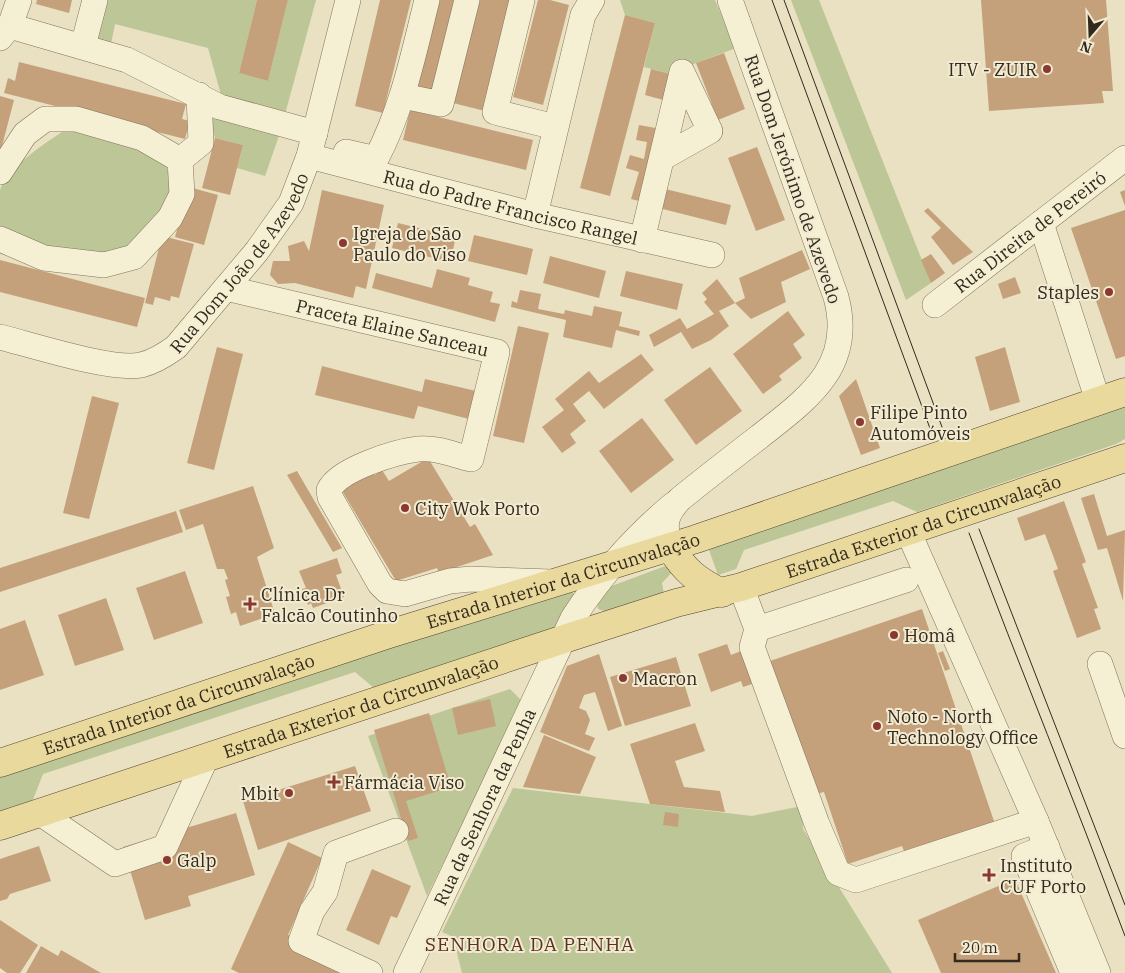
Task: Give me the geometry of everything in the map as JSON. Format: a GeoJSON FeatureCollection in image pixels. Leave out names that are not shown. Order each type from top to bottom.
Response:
{"type":"FeatureCollection","features":[{"type":"Feature","properties":{"kind":"main road","name":"Estrada Interior da Circunvalação"},"geometry":{"type":"LineString","coordinates":[[0,762],[388,634],[670,547],[1125,392]]}},
{"type":"Feature","properties":{"kind":"main road","name":"Estrada Exterior da Circunvalação"},"geometry":{"type":"LineString","coordinates":[[0,826],[561,640],[676,603],[731,590],[1125,458]]}},
{"type":"Feature","properties":{"kind":"main road"},"geometry":{"type":"LineString","coordinates":[[670,547],[686,571],[704,584],[731,590]]}},
{"type":"Feature","properties":{"kind":"street"},"geometry":{"type":"LineString","coordinates":[[5,32],[19,0]]}},
{"type":"Feature","properties":{"kind":"street"},"geometry":{"type":"LineString","coordinates":[[83,46],[95,0]]}},
{"type":"Feature","properties":{"kind":"street","name":"Rua Dom João de Azevedo"},"geometry":{"type":"LineString","coordinates":[[0,337],[115,364],[140,365],[161,358],[176,348],[272,232],[291,203],[312,145],[348,0]]}},
{"type":"Feature","properties":{"kind":"street"},"geometry":{"type":"LineString","coordinates":[[340,164],[345,152],[376,159],[392,128],[403,96],[427,0]]}},
{"type":"Feature","properties":{"kind":"street"},"geometry":{"type":"LineString","coordinates":[[403,96],[441,104],[467,0]]}},
{"type":"Feature","properties":{"kind":"street"},"geometry":{"type":"LineString","coordinates":[[522,0],[495,112],[555,128]]}},
{"type":"Feature","properties":{"kind":"street","name":"Rua Dom Jerónimo de Azevedo"},"geometry":{"type":"LineString","coordinates":[[561,640],[586,598],[638,536],[680,499],[812,393],[830,369],[841,333],[836,297],[730,0]]}},
{"type":"Feature","properties":{"kind":"street"},"geometry":{"type":"LineString","coordinates":[[535,214],[586,2]]}},
{"type":"Feature","properties":{"kind":"street","name":"Rua do Padre Francisco Rangel"},"geometry":{"type":"LineString","coordinates":[[5,32],[83,46],[127,60],[199,95],[312,145],[340,164],[535,214],[712,255]]}},
{"type":"Feature","properties":{"kind":"street"},"geometry":{"type":"LineString","coordinates":[[180,160],[201,143],[199,95]]}},
{"type":"Feature","properties":{"kind":"street"},"geometry":{"type":"LineString","coordinates":[[0,172],[25,134],[45,118],[76,119],[142,138],[180,160]]}},
{"type":"Feature","properties":{"kind":"street"},"geometry":{"type":"LineString","coordinates":[[642,240],[662,158]]}},
{"type":"Feature","properties":{"kind":"street","name":"Rua Direita de Pereiró"},"geometry":{"type":"LineString","coordinates":[[934,305],[1125,158]]}},
{"type":"Feature","properties":{"kind":"street"},"geometry":{"type":"LineString","coordinates":[[0,239],[44,258],[104,265],[134,257],[170,218],[182,194],[180,160]]}},
{"type":"Feature","properties":{"kind":"street"},"geometry":{"type":"LineString","coordinates":[[1041,223],[1098,401]]}},
{"type":"Feature","properties":{"kind":"street","name":"Praceta Elaine Sanceau"},"geometry":{"type":"LineString","coordinates":[[226,288],[497,352],[471,459],[434,450],[418,449],[374,460],[337,479],[328,490],[330,497],[380,584],[387,591],[405,594],[450,581],[471,578],[558,582]]}},
{"type":"Feature","properties":{"kind":"street","name":"Rua Dom Jerónimo de Azevedo"},"geometry":{"type":"LineString","coordinates":[[670,547],[665,527],[671,509],[680,499]]}},
{"type":"Feature","properties":{"kind":"street"},"geometry":{"type":"LineString","coordinates":[[908,531],[1036,821],[1098,973]]}},
{"type":"Feature","properties":{"kind":"street"},"geometry":{"type":"LineString","coordinates":[[757,629],[906,580]]}},
{"type":"Feature","properties":{"kind":"street"},"geometry":{"type":"LineString","coordinates":[[731,590],[757,629],[752,647],[817,824],[838,873],[856,880],[1036,821]]}},
{"type":"Feature","properties":{"kind":"street","name":"Rua da Senhora da Penha"},"geometry":{"type":"LineString","coordinates":[[406,973],[561,640]]}},
{"type":"Feature","properties":{"kind":"street"},"geometry":{"type":"LineString","coordinates":[[1100,664],[1125,736]]}},
{"type":"Feature","properties":{"kind":"street"},"geometry":{"type":"LineString","coordinates":[[40,813],[115,864],[165,847],[206,758]]}},
{"type":"Feature","properties":{"kind":"street"},"geometry":{"type":"LineString","coordinates":[[370,973],[301,941],[312,910],[326,892],[336,853],[396,831]]}},
{"type":"Feature","properties":{"kind":"street"},"geometry":{"type":"LineString","coordinates":[[1046,847],[1024,856],[1073,973]]}},
{"type":"Feature","properties":{"kind":"green space"},"geometry":{"type":"Polygon","coordinates":[[[107,0],[257,0],[239,73],[268,81],[288,0],[316,0],[284,118],[223,102],[208,48],[115,24],[111,44],[97,40],[107,0]]]}},
{"type":"Feature","properties":{"kind":"green space"},"geometry":{"type":"Polygon","coordinates":[[[620,0],[715,0],[736,48],[696,63],[674,75],[644,67],[655,23],[625,15],[620,0]]]}},
{"type":"Feature","properties":{"kind":"green space"},"geometry":{"type":"Polygon","coordinates":[[[791,0],[819,0],[931,283],[906,300],[791,0]]]}},
{"type":"Feature","properties":{"kind":"green space"},"geometry":{"type":"Polygon","coordinates":[[[207,107],[281,130],[265,176],[237,168],[243,145],[215,138],[207,107]]]}},
{"type":"Feature","properties":{"kind":"green space"},"geometry":{"type":"Polygon","coordinates":[[[65,130],[95,130],[165,163],[175,194],[135,244],[98,254],[60,253],[23,239],[0,226],[0,191],[9,174],[48,141],[65,130]]]}},
{"type":"Feature","properties":{"kind":"green space"},"geometry":{"type":"Polygon","coordinates":[[[1125,405],[1125,439],[1116,444],[917,512],[893,501],[744,550],[736,569],[718,575],[709,550],[771,522],[1125,405]]]}},
{"type":"Feature","properties":{"kind":"green space"},"geometry":{"type":"Polygon","coordinates":[[[668,565],[674,570],[662,583],[664,594],[610,613],[598,609],[597,604],[609,587],[668,565]]]}},
{"type":"Feature","properties":{"kind":"green space"},"geometry":{"type":"Polygon","coordinates":[[[570,589],[574,594],[557,627],[374,688],[355,672],[43,774],[32,802],[0,813],[0,777],[7,772],[570,589]]]}},
{"type":"Feature","properties":{"kind":"green space"},"geometry":{"type":"Polygon","coordinates":[[[510,689],[522,701],[427,896],[368,736],[510,689]]]}},
{"type":"Feature","properties":{"kind":"green space"},"geometry":{"type":"Polygon","coordinates":[[[513,788],[752,816],[802,806],[803,829],[892,973],[462,973],[453,937],[442,932],[513,788]]]}},
{"type":"Feature","properties":{"kind":"building"},"geometry":{"type":"Polygon","coordinates":[[[37,0],[72,0],[69,13],[36,4],[37,0]]]}},
{"type":"Feature","properties":{"kind":"building"},"geometry":{"type":"Polygon","coordinates":[[[257,0],[288,0],[268,81],[239,73],[257,0]]]}},
{"type":"Feature","properties":{"kind":"building"},"geometry":{"type":"Polygon","coordinates":[[[380,0],[411,0],[383,113],[355,106],[380,0]]]}},
{"type":"Feature","properties":{"kind":"building"},"geometry":{"type":"Polygon","coordinates":[[[438,0],[454,0],[432,97],[416,93],[438,0]]]}},
{"type":"Feature","properties":{"kind":"building"},"geometry":{"type":"Polygon","coordinates":[[[478,0],[513,0],[485,111],[453,103],[478,0]]]}},
{"type":"Feature","properties":{"kind":"building"},"geometry":{"type":"Polygon","coordinates":[[[538,0],[550,0],[569,5],[543,105],[513,97],[538,0]]]}},
{"type":"Feature","properties":{"kind":"building"},"geometry":{"type":"Polygon","coordinates":[[[981,0],[1106,0],[1113,91],[1102,91],[1104,103],[989,111],[981,0]]]}},
{"type":"Feature","properties":{"kind":"building"},"geometry":{"type":"Polygon","coordinates":[[[625,15],[655,23],[610,196],[580,188],[625,15]]]}},
{"type":"Feature","properties":{"kind":"building"},"geometry":{"type":"Polygon","coordinates":[[[724,53],[745,109],[718,120],[696,63],[724,53]]]}},
{"type":"Feature","properties":{"kind":"building"},"geometry":{"type":"Polygon","coordinates":[[[19,62],[186,104],[182,119],[190,121],[185,139],[4,93],[8,78],[15,81],[19,62]]]}},
{"type":"Feature","properties":{"kind":"building"},"geometry":{"type":"Polygon","coordinates":[[[651,69],[674,75],[667,101],[645,95],[651,69]]]}},
{"type":"Feature","properties":{"kind":"building"},"geometry":{"type":"Polygon","coordinates":[[[0,96],[14,100],[1,150],[0,150],[0,96]]]}},
{"type":"Feature","properties":{"kind":"building"},"geometry":{"type":"Polygon","coordinates":[[[410,110],[533,140],[526,170],[403,140],[410,110]]]}},
{"type":"Feature","properties":{"kind":"building"},"geometry":{"type":"Polygon","coordinates":[[[639,125],[661,129],[643,202],[631,199],[639,172],[626,168],[630,155],[644,159],[647,142],[636,140],[639,125]]]}},
{"type":"Feature","properties":{"kind":"building"},"geometry":{"type":"Polygon","coordinates":[[[215,138],[243,145],[230,195],[202,188],[215,138]]]}},
{"type":"Feature","properties":{"kind":"building"},"geometry":{"type":"Polygon","coordinates":[[[757,147],[785,220],[756,231],[728,158],[757,147]]]}},
{"type":"Feature","properties":{"kind":"building"},"geometry":{"type":"Polygon","coordinates":[[[189,187],[218,195],[204,245],[175,237],[189,187]]]}},
{"type":"Feature","properties":{"kind":"building"},"geometry":{"type":"Polygon","coordinates":[[[661,188],[731,205],[726,225],[655,207],[661,188]]]}},
{"type":"Feature","properties":{"kind":"building","name":"Igreja de São Paulo do Viso"},"geometry":{"type":"Polygon","coordinates":[[[322,190],[384,205],[366,289],[356,286],[353,298],[295,283],[278,284],[270,275],[273,261],[290,261],[288,246],[304,241],[309,251],[322,190]]]}},
{"type":"Feature","properties":{"kind":"building"},"geometry":{"type":"Polygon","coordinates":[[[1125,190],[1125,206],[1120,192],[1125,190]]]}},
{"type":"Feature","properties":{"kind":"building"},"geometry":{"type":"Polygon","coordinates":[[[928,208],[973,252],[953,265],[931,237],[941,228],[924,211],[928,208]]]}},
{"type":"Feature","properties":{"kind":"building","name":"Staples"},"geometry":{"type":"Polygon","coordinates":[[[1125,210],[1125,356],[1116,359],[1071,228],[1125,210]]]}},
{"type":"Feature","properties":{"kind":"building"},"geometry":{"type":"Polygon","coordinates":[[[398,223],[456,237],[450,262],[392,248],[398,223]]]}},
{"type":"Feature","properties":{"kind":"building"},"geometry":{"type":"Polygon","coordinates":[[[474,235],[533,249],[527,275],[468,261],[474,235]]]}},
{"type":"Feature","properties":{"kind":"building"},"geometry":{"type":"Polygon","coordinates":[[[162,236],[194,244],[179,298],[171,296],[170,301],[155,297],[153,305],[145,303],[162,236]]]}},
{"type":"Feature","properties":{"kind":"building"},"geometry":{"type":"Polygon","coordinates":[[[802,250],[810,269],[781,282],[786,302],[751,319],[735,303],[745,298],[739,278],[802,250]]]}},
{"type":"Feature","properties":{"kind":"building"},"geometry":{"type":"Polygon","coordinates":[[[931,254],[945,273],[931,283],[921,260],[931,254]]]}},
{"type":"Feature","properties":{"kind":"building"},"geometry":{"type":"Polygon","coordinates":[[[550,256],[606,271],[599,298],[543,283],[550,256]]]}},
{"type":"Feature","properties":{"kind":"building"},"geometry":{"type":"Polygon","coordinates":[[[0,260],[145,298],[137,327],[0,292],[0,260]]]}},
{"type":"Feature","properties":{"kind":"building"},"geometry":{"type":"Polygon","coordinates":[[[437,269],[470,278],[468,285],[493,292],[490,302],[500,304],[495,322],[372,288],[376,273],[432,288],[437,269]]]}},
{"type":"Feature","properties":{"kind":"building"},"geometry":{"type":"Polygon","coordinates":[[[626,271],[683,284],[677,310],[620,296],[626,271]]]}},
{"type":"Feature","properties":{"kind":"building"},"geometry":{"type":"Polygon","coordinates":[[[1015,277],[1021,293],[1003,299],[998,284],[1015,277]]]}},
{"type":"Feature","properties":{"kind":"building"},"geometry":{"type":"Polygon","coordinates":[[[717,279],[735,303],[719,311],[729,326],[711,340],[692,349],[681,332],[654,347],[649,335],[680,318],[687,329],[714,314],[704,302],[707,299],[702,293],[717,279]]]}},
{"type":"Feature","properties":{"kind":"building"},"geometry":{"type":"Polygon","coordinates":[[[520,290],[541,294],[538,309],[564,314],[565,310],[592,316],[594,306],[622,312],[619,326],[640,331],[639,336],[616,330],[612,348],[563,337],[566,320],[511,307],[512,301],[517,303],[520,290]]]}},
{"type":"Feature","properties":{"kind":"building"},"geometry":{"type":"Polygon","coordinates":[[[788,311],[805,335],[793,344],[802,358],[779,376],[782,380],[763,394],[733,354],[788,311]]]}},
{"type":"Feature","properties":{"kind":"building"},"geometry":{"type":"Polygon","coordinates":[[[518,326],[549,333],[524,443],[493,436],[518,326]]]}},
{"type":"Feature","properties":{"kind":"building"},"geometry":{"type":"Polygon","coordinates":[[[217,347],[243,354],[214,470],[187,463],[217,347]]]}},
{"type":"Feature","properties":{"kind":"building"},"geometry":{"type":"Polygon","coordinates":[[[1005,347],[1020,402],[990,411],[975,357],[1005,347]]]}},
{"type":"Feature","properties":{"kind":"building"},"geometry":{"type":"Polygon","coordinates":[[[641,354],[654,370],[604,409],[589,391],[573,404],[586,421],[570,434],[576,443],[562,453],[542,427],[564,410],[555,399],[589,371],[599,383],[641,354]]]}},
{"type":"Feature","properties":{"kind":"building"},"geometry":{"type":"Polygon","coordinates":[[[322,366],[422,392],[425,379],[476,391],[469,419],[418,406],[414,419],[315,395],[322,366]]]}},
{"type":"Feature","properties":{"kind":"building"},"geometry":{"type":"Polygon","coordinates":[[[710,367],[742,411],[696,445],[664,400],[710,367]]]}},
{"type":"Feature","properties":{"kind":"building","name":"Filipe Pinto Automóveis"},"geometry":{"type":"Polygon","coordinates":[[[856,379],[880,448],[861,455],[839,396],[856,379]]]}},
{"type":"Feature","properties":{"kind":"building"},"geometry":{"type":"Polygon","coordinates":[[[92,396],[119,403],[89,519],[63,513],[92,396]]]}},
{"type":"Feature","properties":{"kind":"building"},"geometry":{"type":"Polygon","coordinates":[[[642,418],[674,460],[631,493],[599,451],[642,418]]]}},
{"type":"Feature","properties":{"kind":"building","name":"City Wok Porto"},"geometry":{"type":"Polygon","coordinates":[[[428,458],[470,527],[475,524],[493,555],[439,573],[437,568],[396,581],[341,489],[372,471],[375,475],[382,470],[389,481],[428,458]]]}},
{"type":"Feature","properties":{"kind":"building"},"geometry":{"type":"Polygon","coordinates":[[[297,471],[342,548],[333,552],[287,475],[297,471]]]}},
{"type":"Feature","properties":{"kind":"building"},"geometry":{"type":"Polygon","coordinates":[[[253,486],[274,548],[257,557],[275,614],[240,626],[236,612],[231,614],[226,597],[230,596],[225,580],[228,579],[224,569],[217,569],[203,524],[186,530],[179,510],[253,486]]]}},
{"type":"Feature","properties":{"kind":"building"},"geometry":{"type":"Polygon","coordinates":[[[1094,494],[1107,536],[1125,530],[1123,601],[1107,548],[1098,550],[1081,498],[1094,494]]]}},
{"type":"Feature","properties":{"kind":"building"},"geometry":{"type":"Polygon","coordinates":[[[1064,501],[1086,562],[1082,564],[1098,608],[1094,609],[1101,629],[1077,638],[1053,571],[1058,569],[1045,534],[1025,541],[1017,518],[1064,501]]]}},
{"type":"Feature","properties":{"kind":"building"},"geometry":{"type":"Polygon","coordinates":[[[176,511],[183,532],[0,592],[0,568],[176,511]]]}},
{"type":"Feature","properties":{"kind":"building"},"geometry":{"type":"Polygon","coordinates":[[[337,558],[342,573],[336,575],[344,597],[313,608],[311,603],[308,605],[302,589],[306,588],[299,571],[337,558]]]}},
{"type":"Feature","properties":{"kind":"building"},"geometry":{"type":"Polygon","coordinates":[[[185,571],[203,623],[154,640],[136,588],[185,571]]]}},
{"type":"Feature","properties":{"kind":"building"},"geometry":{"type":"Polygon","coordinates":[[[106,598],[124,650],[75,666],[58,615],[106,598]]]}},
{"type":"Feature","properties":{"kind":"building","name":"Noto - North Technology Office"},"geometry":{"type":"Polygon","coordinates":[[[922,609],[995,824],[905,854],[902,846],[848,864],[824,792],[815,794],[770,661],[922,609]]]}},
{"type":"Feature","properties":{"kind":"building"},"geometry":{"type":"Polygon","coordinates":[[[25,620],[44,675],[0,690],[0,629],[25,620]]]}},
{"type":"Feature","properties":{"kind":"building"},"geometry":{"type":"Polygon","coordinates":[[[727,644],[731,655],[741,651],[752,684],[743,687],[741,681],[711,692],[698,654],[727,644]]]}},
{"type":"Feature","properties":{"kind":"building"},"geometry":{"type":"Polygon","coordinates":[[[943,651],[950,669],[945,671],[938,653],[943,651]]]}},
{"type":"Feature","properties":{"kind":"building"},"geometry":{"type":"Polygon","coordinates":[[[599,654],[622,726],[608,731],[595,692],[584,695],[579,708],[586,711],[590,720],[585,734],[595,738],[589,751],[540,732],[567,666],[599,654]]]}},
{"type":"Feature","properties":{"kind":"building"},"geometry":{"type":"Polygon","coordinates":[[[676,657],[691,706],[625,726],[610,677],[676,657]]]}},
{"type":"Feature","properties":{"kind":"building"},"geometry":{"type":"Polygon","coordinates":[[[490,699],[496,726],[458,735],[452,708],[490,699]]]}},
{"type":"Feature","properties":{"kind":"building"},"geometry":{"type":"Polygon","coordinates":[[[429,713],[451,787],[406,801],[418,838],[408,841],[374,730],[429,713]]]}},
{"type":"Feature","properties":{"kind":"building"},"geometry":{"type":"Polygon","coordinates":[[[695,723],[705,751],[675,761],[684,787],[720,791],[725,812],[650,804],[630,744],[695,723]]]}},
{"type":"Feature","properties":{"kind":"building"},"geometry":{"type":"Polygon","coordinates":[[[544,735],[596,757],[580,794],[523,787],[544,735]]]}},
{"type":"Feature","properties":{"kind":"building"},"geometry":{"type":"Polygon","coordinates":[[[355,766],[371,811],[258,850],[243,801],[355,766]]]}},
{"type":"Feature","properties":{"kind":"building"},"geometry":{"type":"Polygon","coordinates":[[[665,812],[679,814],[678,827],[663,825],[665,812]]]}},
{"type":"Feature","properties":{"kind":"building"},"geometry":{"type":"Polygon","coordinates":[[[236,813],[255,875],[188,896],[191,906],[145,920],[123,847],[236,813]]]}},
{"type":"Feature","properties":{"kind":"building"},"geometry":{"type":"Polygon","coordinates":[[[288,842],[322,858],[288,935],[360,967],[358,973],[239,973],[231,969],[288,842]]]}},
{"type":"Feature","properties":{"kind":"building"},"geometry":{"type":"Polygon","coordinates":[[[39,846],[51,881],[10,894],[7,899],[0,901],[0,859],[39,846]]]}},
{"type":"Feature","properties":{"kind":"building"},"geometry":{"type":"Polygon","coordinates":[[[372,869],[411,886],[397,918],[391,916],[379,945],[346,930],[372,869]]]}},
{"type":"Feature","properties":{"kind":"building"},"geometry":{"type":"Polygon","coordinates":[[[1015,879],[1056,973],[941,973],[918,920],[1015,879]]]}},
{"type":"Feature","properties":{"kind":"building"},"geometry":{"type":"Polygon","coordinates":[[[0,920],[38,945],[20,973],[7,973],[0,968],[0,920]]]}},
{"type":"Feature","properties":{"kind":"building"},"geometry":{"type":"Polygon","coordinates":[[[41,946],[58,956],[61,950],[101,973],[26,973],[41,946]]]}},
{"type":"Feature","properties":{"kind":"tram line"},"geometry":{"type":"LineString","coordinates":[[772,0],[931,431]]}},
{"type":"Feature","properties":{"kind":"tram line"},"geometry":{"type":"LineString","coordinates":[[784,0],[942,427]]}},
{"type":"Feature","properties":{"kind":"tram line"},"geometry":{"type":"LineString","coordinates":[[979,529],[1125,905]]}},
{"type":"Feature","properties":{"kind":"tram line"},"geometry":{"type":"LineString","coordinates":[[969,533],[1125,936]]}},
{"type":"Feature","properties":{"kind":"place","name":"ITV - ZUIR"},"geometry":{"type":"Point","coordinates":[1047,69]}},
{"type":"Feature","properties":{"kind":"place","name":"Igreja de São Paulo do Viso"},"geometry":{"type":"Point","coordinates":[343,243]}},
{"type":"Feature","properties":{"kind":"place","name":"Staples"},"geometry":{"type":"Point","coordinates":[1109,292]}},
{"type":"Feature","properties":{"kind":"place","name":"Filipe Pinto Automóveis"},"geometry":{"type":"Point","coordinates":[860,422]}},
{"type":"Feature","properties":{"kind":"place","name":"City Wok Porto"},"geometry":{"type":"Point","coordinates":[405,508]}},
{"type":"Feature","properties":{"kind":"place","name":"Clínica Dr Falcão Coutinho"},"geometry":{"type":"Point","coordinates":[250,604]}},
{"type":"Feature","properties":{"kind":"place","name":"Homâ"},"geometry":{"type":"Point","coordinates":[894,635]}},
{"type":"Feature","properties":{"kind":"place","name":"Macron"},"geometry":{"type":"Point","coordinates":[623,678]}},
{"type":"Feature","properties":{"kind":"place","name":"Noto - North Technology Office"},"geometry":{"type":"Point","coordinates":[877,726]}},
{"type":"Feature","properties":{"kind":"place","name":"Fármácia Viso"},"geometry":{"type":"Point","coordinates":[334,782]}},
{"type":"Feature","properties":{"kind":"place","name":"Mbit"},"geometry":{"type":"Point","coordinates":[289,793]}},
{"type":"Feature","properties":{"kind":"place","name":"Galp"},"geometry":{"type":"Point","coordinates":[167,860]}},
{"type":"Feature","properties":{"kind":"place","name":"Instituto CUF Porto"},"geometry":{"type":"Point","coordinates":[989,875]}},
{"type":"Feature","properties":{"kind":"district","name":"SENHORA DA PENHA"},"geometry":{"type":"Point","coordinates":[530,944]}}]}
